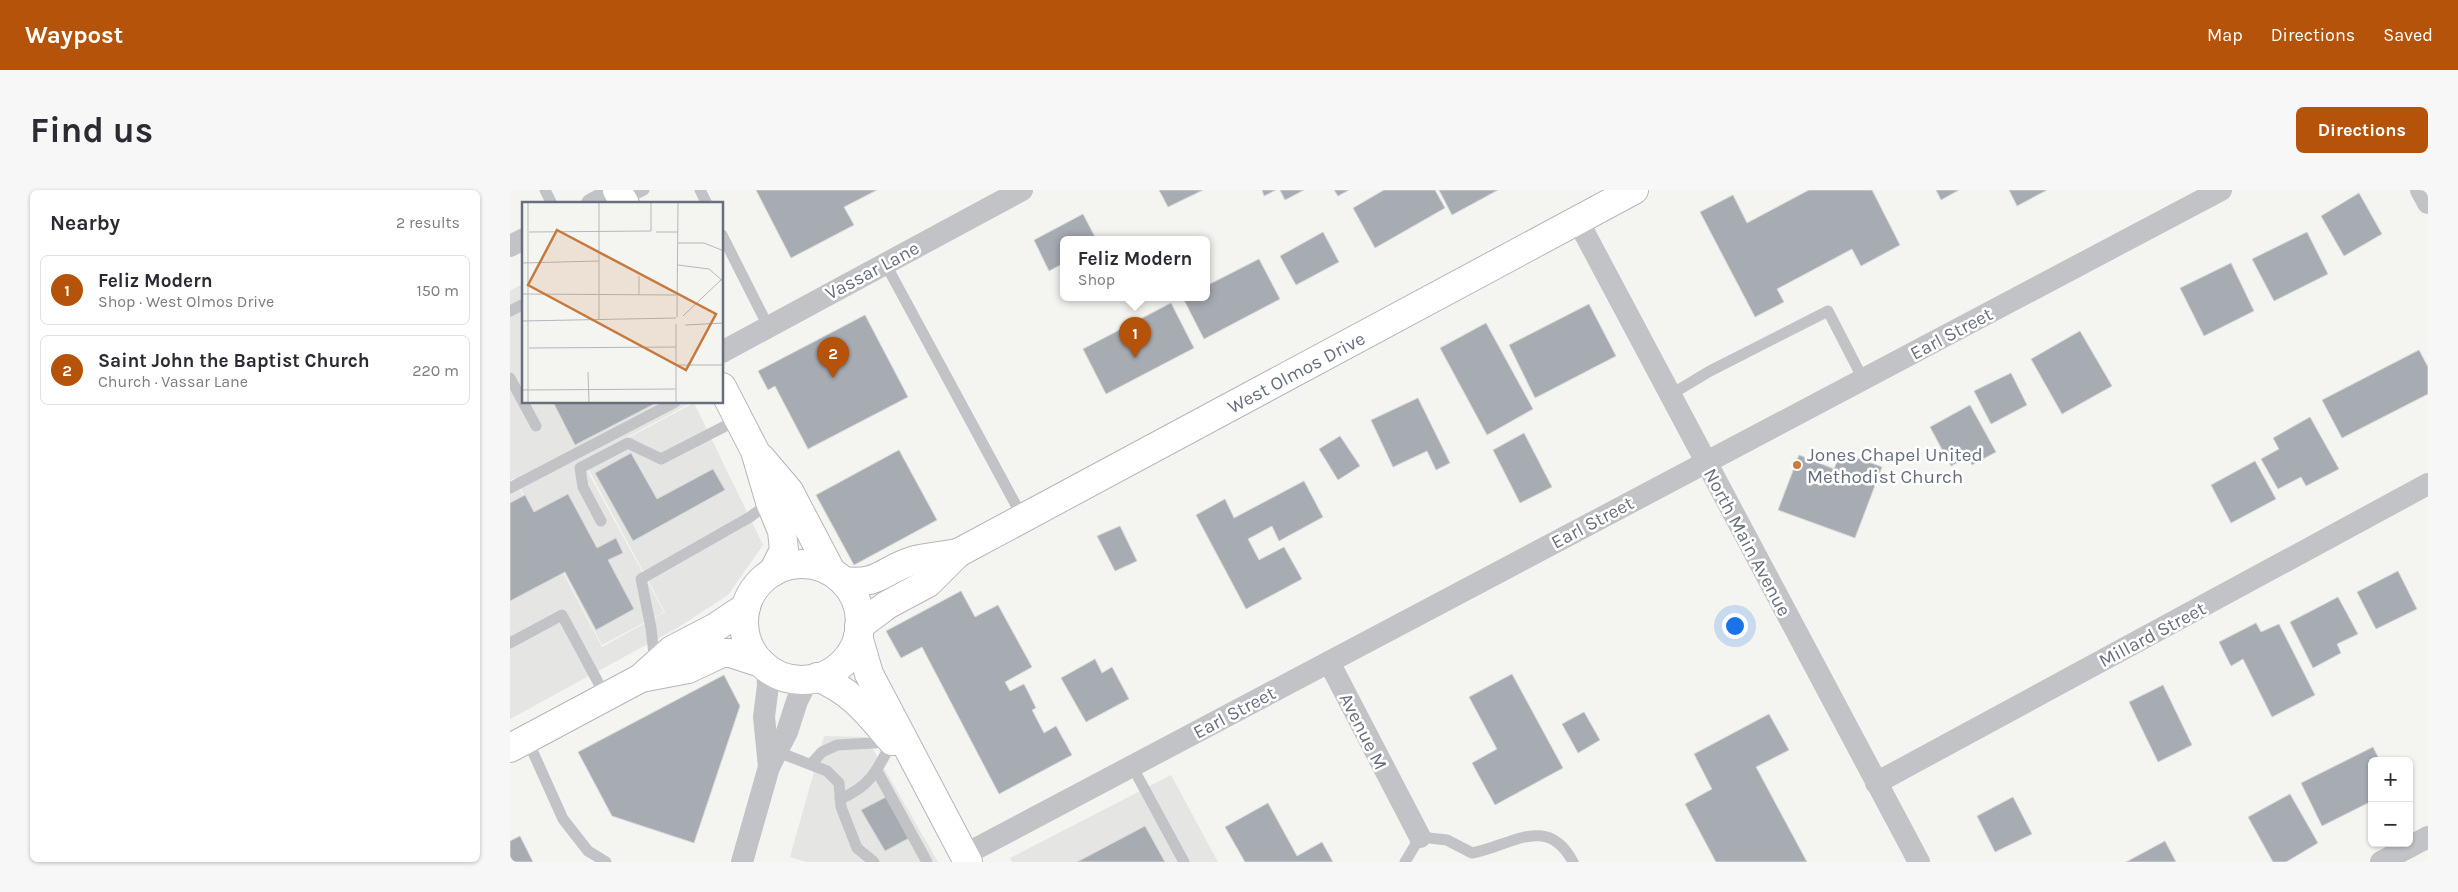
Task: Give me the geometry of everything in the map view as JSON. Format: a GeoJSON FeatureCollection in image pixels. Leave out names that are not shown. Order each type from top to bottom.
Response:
{"type":"FeatureCollection","features":[{"type":"Feature","properties":{"kind":"street","name":"Vassar Lane"},"geometry":{"type":"LineString","coordinates":[[724,351],[1022,190]]}},
{"type":"Feature","properties":{"kind":"street","name":"West Olmos Drive"},"geometry":{"type":"LineString","coordinates":[[859,631],[887,605],[928,583],[958,554],[1634,190]]}},
{"type":"Feature","properties":{"kind":"street","name":"Earl Street"},"geometry":{"type":"LineString","coordinates":[[960,860],[1132,766],[2221,190]]}},
{"type":"Feature","properties":{"kind":"street"},"geometry":{"type":"LineString","coordinates":[[2421,190],[2428,203]]}},
{"type":"Feature","properties":{"kind":"street"},"geometry":{"type":"LineString","coordinates":[[599,202],[625,195]]}},
{"type":"Feature","properties":{"kind":"street","name":"North Main Avenue"},"geometry":{"type":"LineString","coordinates":[[1578,220],[1919,862]]}},
{"type":"Feature","properties":{"kind":"street"},"geometry":{"type":"LineString","coordinates":[[510,246],[522,240]]}},
{"type":"Feature","properties":{"kind":"street"},"geometry":{"type":"LineString","coordinates":[[724,391],[755,451],[770,502],[782,531],[784,550],[773,572]]}},
{"type":"Feature","properties":{"kind":"street"},"geometry":{"type":"LineString","coordinates":[[755,451],[789,491],[837,576],[852,592],[858,606],[859,631],[869,674],[923,779],[960,860]]}},
{"type":"Feature","properties":{"kind":"street","name":"Millard Street"},"geometry":{"type":"LineString","coordinates":[[1876,783],[2428,484]]}},
{"type":"Feature","properties":{"kind":"street","name":"West Olmos Drive"},"geometry":{"type":"LineString","coordinates":[[837,576],[857,582],[876,580],[911,561],[958,554]]}},
{"type":"Feature","properties":{"kind":"street"},"geometry":{"type":"LineString","coordinates":[[774,760],[764,718],[768,685],[764,665],[752,651],[746,637],[744,622],[746,607],[752,593],[761,581],[773,572],[801,564],[817,566],[837,576]]}},
{"type":"Feature","properties":{"kind":"street"},"geometry":{"type":"LineString","coordinates":[[519,744],[648,672],[672,650],[716,627],[746,607]]}},
{"type":"Feature","properties":{"kind":"street"},"geometry":{"type":"LineString","coordinates":[[742,862],[774,760],[813,678],[831,672],[843,662],[852,650],[859,631]]}},
{"type":"Feature","properties":{"kind":"street"},"geometry":{"type":"LineString","coordinates":[[648,672],[688,669],[722,653],[730,653],[764,665],[787,678],[813,678],[837,685],[862,705],[923,779]]}},
{"type":"Feature","properties":{"kind":"street","name":"Avenue M"},"geometry":{"type":"LineString","coordinates":[[1329,662],[1420,837]]}},
{"type":"Feature","properties":{"kind":"street"},"geometry":{"type":"LineString","coordinates":[[2381,862],[2428,837]]}},
{"type":"Feature","properties":{"kind":"lane"},"geometry":{"type":"LineString","coordinates":[[545,190],[551,202]]}},
{"type":"Feature","properties":{"kind":"lane"},"geometry":{"type":"LineString","coordinates":[[700,190],[706,202]]}},
{"type":"Feature","properties":{"kind":"lane"},"geometry":{"type":"LineString","coordinates":[[724,239],[768,326]]}},
{"type":"Feature","properties":{"kind":"lane"},"geometry":{"type":"LineString","coordinates":[[885,264],[1022,518]]}},
{"type":"Feature","properties":{"kind":"lane"},"geometry":{"type":"LineString","coordinates":[[510,311],[522,305]]}},
{"type":"Feature","properties":{"kind":"lane"},"geometry":{"type":"LineString","coordinates":[[1670,395],[1710,371],[1828,311],[1863,379]]}},
{"type":"Feature","properties":{"kind":"lane"},"geometry":{"type":"LineString","coordinates":[[510,378],[522,400]]}},
{"type":"Feature","properties":{"kind":"lane"},"geometry":{"type":"LineString","coordinates":[[524,404],[536,426]]}},
{"type":"Feature","properties":{"kind":"lane"},"geometry":{"type":"LineString","coordinates":[[510,488],[671,404]]}},
{"type":"Feature","properties":{"kind":"lane"},"geometry":{"type":"LineString","coordinates":[[601,521],[583,487],[580,468],[628,443],[661,459],[739,419]]}},
{"type":"Feature","properties":{"kind":"lane"},"geometry":{"type":"LineString","coordinates":[[582,452],[588,464]]}},
{"type":"Feature","properties":{"kind":"lane"},"geometry":{"type":"LineString","coordinates":[[648,672],[651,628],[641,579],[750,517],[770,502]]}},
{"type":"Feature","properties":{"kind":"lane"},"geometry":{"type":"LineString","coordinates":[[510,643],[562,615],[606,697]]}},
{"type":"Feature","properties":{"kind":"lane"},"geometry":{"type":"LineString","coordinates":[[812,763],[822,752],[837,746],[892,742]]}},
{"type":"Feature","properties":{"kind":"lane"},"geometry":{"type":"LineString","coordinates":[[840,799],[857,792],[867,783],[877,771],[892,742]]}},
{"type":"Feature","properties":{"kind":"lane"},"geometry":{"type":"LineString","coordinates":[[519,744],[563,819],[588,851],[606,862]]}},
{"type":"Feature","properties":{"kind":"lane"},"geometry":{"type":"LineString","coordinates":[[774,760],[812,763],[827,771],[839,783],[841,807],[857,848],[874,862]]}},
{"type":"Feature","properties":{"kind":"lane"},"geometry":{"type":"LineString","coordinates":[[1132,766],[1184,862]]}},
{"type":"Feature","properties":{"kind":"lane"},"geometry":{"type":"LineString","coordinates":[[877,771],[927,862]]}},
{"type":"Feature","properties":{"kind":"lane"},"geometry":{"type":"LineString","coordinates":[[1405,862],[1420,837],[1447,840],[1472,853],[1530,834],[1551,838],[1566,847],[1573,862]]}},
{"type":"Feature","properties":{"kind":"shaded area"},"geometry":{"type":"Polygon","coordinates":[[[522,284],[522,404],[689,404],[582,461],[664,612],[602,645],[515,478],[510,480],[510,291],[522,284]]]}},
{"type":"Feature","properties":{"kind":"shaded area"},"geometry":{"type":"Polygon","coordinates":[[[694,404],[763,545],[728,595],[679,627],[510,719],[510,482],[514,479],[602,647],[665,612],[584,461],[694,404]]]}},
{"type":"Feature","properties":{"kind":"shaded area"},"geometry":{"type":"Polygon","coordinates":[[[824,736],[866,737],[938,862],[806,862],[790,857],[824,736]]]}},
{"type":"Feature","properties":{"kind":"shaded area"},"geometry":{"type":"Polygon","coordinates":[[[1171,775],[1218,862],[1012,862],[1010,858],[1171,775]]]}},
{"type":"Feature","properties":{"kind":"building"},"geometry":{"type":"Polygon","coordinates":[[[756,190],[877,190],[844,207],[854,225],[791,258],[756,190]]]}},
{"type":"Feature","properties":{"kind":"building"},"geometry":{"type":"Polygon","coordinates":[[[1159,190],[1203,190],[1168,207],[1159,190]]]}},
{"type":"Feature","properties":{"kind":"building"},"geometry":{"type":"Polygon","coordinates":[[[1262,190],[1276,190],[1264,196],[1262,190]]]}},
{"type":"Feature","properties":{"kind":"building"},"geometry":{"type":"Polygon","coordinates":[[[1280,190],[1304,190],[1285,200],[1280,190]]]}},
{"type":"Feature","properties":{"kind":"building"},"geometry":{"type":"Polygon","coordinates":[[[1334,190],[1349,190],[1338,196],[1334,190]]]}},
{"type":"Feature","properties":{"kind":"building"},"geometry":{"type":"Polygon","coordinates":[[[1384,190],[1435,190],[1445,208],[1375,248],[1353,208],[1384,190]]]}},
{"type":"Feature","properties":{"kind":"building"},"geometry":{"type":"Polygon","coordinates":[[[1439,190],[1498,190],[1452,215],[1439,190]]]}},
{"type":"Feature","properties":{"kind":"building"},"geometry":{"type":"Polygon","coordinates":[[[1809,190],[1872,190],[1900,245],[1861,266],[1852,249],[1777,289],[1784,302],[1755,317],[1700,212],[1733,195],[1747,223],[1809,190]]]}},
{"type":"Feature","properties":{"kind":"building"},"geometry":{"type":"Polygon","coordinates":[[[1936,190],[1959,190],[1941,200],[1936,190]]]}},
{"type":"Feature","properties":{"kind":"building"},"geometry":{"type":"Polygon","coordinates":[[[2009,190],[2047,190],[2017,206],[2009,190]]]}},
{"type":"Feature","properties":{"kind":"building"},"geometry":{"type":"Polygon","coordinates":[[[2359,193],[2382,234],[2344,256],[2321,216],[2359,193]]]}},
{"type":"Feature","properties":{"kind":"building"},"geometry":{"type":"Polygon","coordinates":[[[1083,214],[1094,236],[1060,236],[1060,265],[1049,271],[1034,240],[1083,214]]]}},
{"type":"Feature","properties":{"kind":"building"},"geometry":{"type":"Polygon","coordinates":[[[1323,232],[1339,262],[1296,285],[1280,256],[1323,232]]]}},
{"type":"Feature","properties":{"kind":"building"},"geometry":{"type":"Polygon","coordinates":[[[2307,232],[2328,274],[2274,301],[2252,259],[2307,232]]]}},
{"type":"Feature","properties":{"kind":"building"},"geometry":{"type":"Polygon","coordinates":[[[1259,259],[1280,299],[1204,339],[1185,301],[1210,301],[1210,284],[1259,259]]]}},
{"type":"Feature","properties":{"kind":"building"},"geometry":{"type":"Polygon","coordinates":[[[2231,263],[2254,311],[2204,336],[2180,288],[2231,263]]]}},
{"type":"Feature","properties":{"kind":"building"},"geometry":{"type":"Polygon","coordinates":[[[1171,303],[1194,348],[1106,394],[1083,349],[1171,303]]]}},
{"type":"Feature","properties":{"kind":"building"},"geometry":{"type":"Polygon","coordinates":[[[1589,304],[1616,356],[1535,398],[1509,345],[1589,304]]]}},
{"type":"Feature","properties":{"kind":"building"},"geometry":{"type":"Polygon","coordinates":[[[865,315],[908,397],[808,449],[775,386],[768,390],[758,371],[865,315]]]}},
{"type":"Feature","properties":{"kind":"building"},"geometry":{"type":"Polygon","coordinates":[[[1486,323],[1533,409],[1487,435],[1440,348],[1486,323]]]}},
{"type":"Feature","properties":{"kind":"building"},"geometry":{"type":"Polygon","coordinates":[[[2080,331],[2112,386],[2062,414],[2031,359],[2080,331]]]}},
{"type":"Feature","properties":{"kind":"building"},"geometry":{"type":"Polygon","coordinates":[[[2419,350],[2428,367],[2428,394],[2342,438],[2322,400],[2419,350]]]}},
{"type":"Feature","properties":{"kind":"building"},"geometry":{"type":"Polygon","coordinates":[[[2011,373],[2027,405],[1991,424],[1974,391],[2011,373]]]}},
{"type":"Feature","properties":{"kind":"building"},"geometry":{"type":"Polygon","coordinates":[[[1418,398],[1450,463],[1436,470],[1427,451],[1393,467],[1371,420],[1418,398]]]}},
{"type":"Feature","properties":{"kind":"building"},"geometry":{"type":"Polygon","coordinates":[[[554,404],[654,404],[575,445],[554,404]]]}},
{"type":"Feature","properties":{"kind":"building"},"geometry":{"type":"Polygon","coordinates":[[[1970,405],[1996,452],[1972,465],[1968,457],[1951,466],[1930,427],[1970,405]]]}},
{"type":"Feature","properties":{"kind":"building"},"geometry":{"type":"Polygon","coordinates":[[[2310,417],[2339,469],[2306,486],[2301,477],[2278,489],[2261,459],[2279,449],[2273,438],[2310,417]]]}},
{"type":"Feature","properties":{"kind":"building"},"geometry":{"type":"Polygon","coordinates":[[[1524,433],[1552,487],[1520,503],[1493,450],[1524,433]]]}},
{"type":"Feature","properties":{"kind":"building"},"geometry":{"type":"Polygon","coordinates":[[[1340,436],[1360,466],[1338,480],[1319,449],[1340,436]]]}},
{"type":"Feature","properties":{"kind":"building"},"geometry":{"type":"Polygon","coordinates":[[[899,450],[937,520],[854,565],[816,495],[899,450]]]}},
{"type":"Feature","properties":{"kind":"building"},"geometry":{"type":"Polygon","coordinates":[[[1841,452],[1882,467],[1855,538],[1778,510],[1799,455],[1834,469],[1841,452]]]}},
{"type":"Feature","properties":{"kind":"building"},"geometry":{"type":"Polygon","coordinates":[[[631,453],[657,499],[713,469],[725,490],[633,541],[595,473],[631,453]]]}},
{"type":"Feature","properties":{"kind":"building"},"geometry":{"type":"Polygon","coordinates":[[[2255,461],[2276,499],[2231,523],[2211,485],[2255,461]]]}},
{"type":"Feature","properties":{"kind":"building"},"geometry":{"type":"Polygon","coordinates":[[[1304,481],[1323,517],[1279,541],[1272,526],[1248,539],[1259,560],[1284,547],[1302,579],[1246,609],[1196,515],[1225,499],[1234,518],[1304,481]]]}},
{"type":"Feature","properties":{"kind":"building"},"geometry":{"type":"Polygon","coordinates":[[[568,494],[597,548],[616,538],[623,553],[608,560],[634,609],[596,630],[565,572],[510,601],[510,503],[525,495],[534,512],[568,494]]]}},
{"type":"Feature","properties":{"kind":"building"},"geometry":{"type":"Polygon","coordinates":[[[1120,526],[1137,561],[1115,571],[1097,536],[1120,526]]]}},
{"type":"Feature","properties":{"kind":"building"},"geometry":{"type":"Polygon","coordinates":[[[2398,571],[2417,609],[2376,629],[2357,592],[2398,571]]]}},
{"type":"Feature","properties":{"kind":"building"},"geometry":{"type":"Polygon","coordinates":[[[961,591],[975,617],[998,605],[1032,667],[1005,682],[1010,691],[1024,684],[1036,708],[1032,710],[1044,733],[1056,726],[1072,755],[999,794],[922,647],[901,658],[886,631],[961,591]]]}},
{"type":"Feature","properties":{"kind":"building"},"geometry":{"type":"Polygon","coordinates":[[[2338,597],[2358,634],[2337,644],[2341,653],[2313,668],[2290,622],[2338,597]]]}},
{"type":"Feature","properties":{"kind":"building"},"geometry":{"type":"Polygon","coordinates":[[[2256,623],[2261,632],[2279,624],[2315,695],[2272,717],[2243,659],[2231,666],[2219,642],[2256,623]]]}},
{"type":"Feature","properties":{"kind":"building"},"geometry":{"type":"Polygon","coordinates":[[[1095,659],[1102,673],[1112,667],[1129,699],[1086,722],[1061,678],[1095,659]]]}},
{"type":"Feature","properties":{"kind":"building"},"geometry":{"type":"Polygon","coordinates":[[[1512,674],[1563,768],[1495,805],[1472,763],[1497,749],[1469,697],[1512,674]]]}},
{"type":"Feature","properties":{"kind":"building"},"geometry":{"type":"Polygon","coordinates":[[[724,675],[740,706],[694,843],[612,816],[578,752],[724,675]]]}},
{"type":"Feature","properties":{"kind":"building"},"geometry":{"type":"Polygon","coordinates":[[[2163,685],[2192,745],[2158,762],[2129,702],[2163,685]]]}},
{"type":"Feature","properties":{"kind":"building"},"geometry":{"type":"Polygon","coordinates":[[[1584,712],[1600,740],[1578,753],[1562,724],[1584,712]]]}},
{"type":"Feature","properties":{"kind":"building"},"geometry":{"type":"Polygon","coordinates":[[[1769,714],[1789,750],[1756,767],[1807,862],[1716,862],[1685,804],[1712,789],[1694,754],[1769,714]]]}},
{"type":"Feature","properties":{"kind":"building"},"geometry":{"type":"Polygon","coordinates":[[[2373,747],[2378,757],[2368,757],[2368,803],[2322,826],[2301,783],[2373,747]]]}},
{"type":"Feature","properties":{"kind":"building"},"geometry":{"type":"Polygon","coordinates":[[[2290,794],[2318,843],[2286,862],[2273,862],[2248,817],[2290,794]]]}},
{"type":"Feature","properties":{"kind":"building"},"geometry":{"type":"Polygon","coordinates":[[[888,796],[911,837],[885,851],[861,810],[888,796]]]}},
{"type":"Feature","properties":{"kind":"building"},"geometry":{"type":"Polygon","coordinates":[[[2013,797],[2032,834],[1995,852],[1977,816],[2013,797]]]}},
{"type":"Feature","properties":{"kind":"building"},"geometry":{"type":"Polygon","coordinates":[[[1268,803],[1297,856],[1322,842],[1333,862],[1245,862],[1225,827],[1268,803]]]}},
{"type":"Feature","properties":{"kind":"building"},"geometry":{"type":"Polygon","coordinates":[[[1145,826],[1165,862],[1077,862],[1145,826]]]}},
{"type":"Feature","properties":{"kind":"building"},"geometry":{"type":"Polygon","coordinates":[[[520,836],[533,862],[510,862],[510,841],[520,836]]]}},
{"type":"Feature","properties":{"kind":"building"},"geometry":{"type":"Polygon","coordinates":[[[2165,841],[2176,862],[2126,862],[2165,841]]]}},
{"type":"Feature","properties":{"kind":"place","name":"Feliz Modern"},"geometry":{"type":"Point","coordinates":[1135,358]}},
{"type":"Feature","properties":{"kind":"place","name":"Saint John the Baptist Church"},"geometry":{"type":"Point","coordinates":[833,378]}},
{"type":"Feature","properties":{"kind":"place","name":"Jones Chapel United Methodist Church"},"geometry":{"type":"Point","coordinates":[1797,465]}}]}
